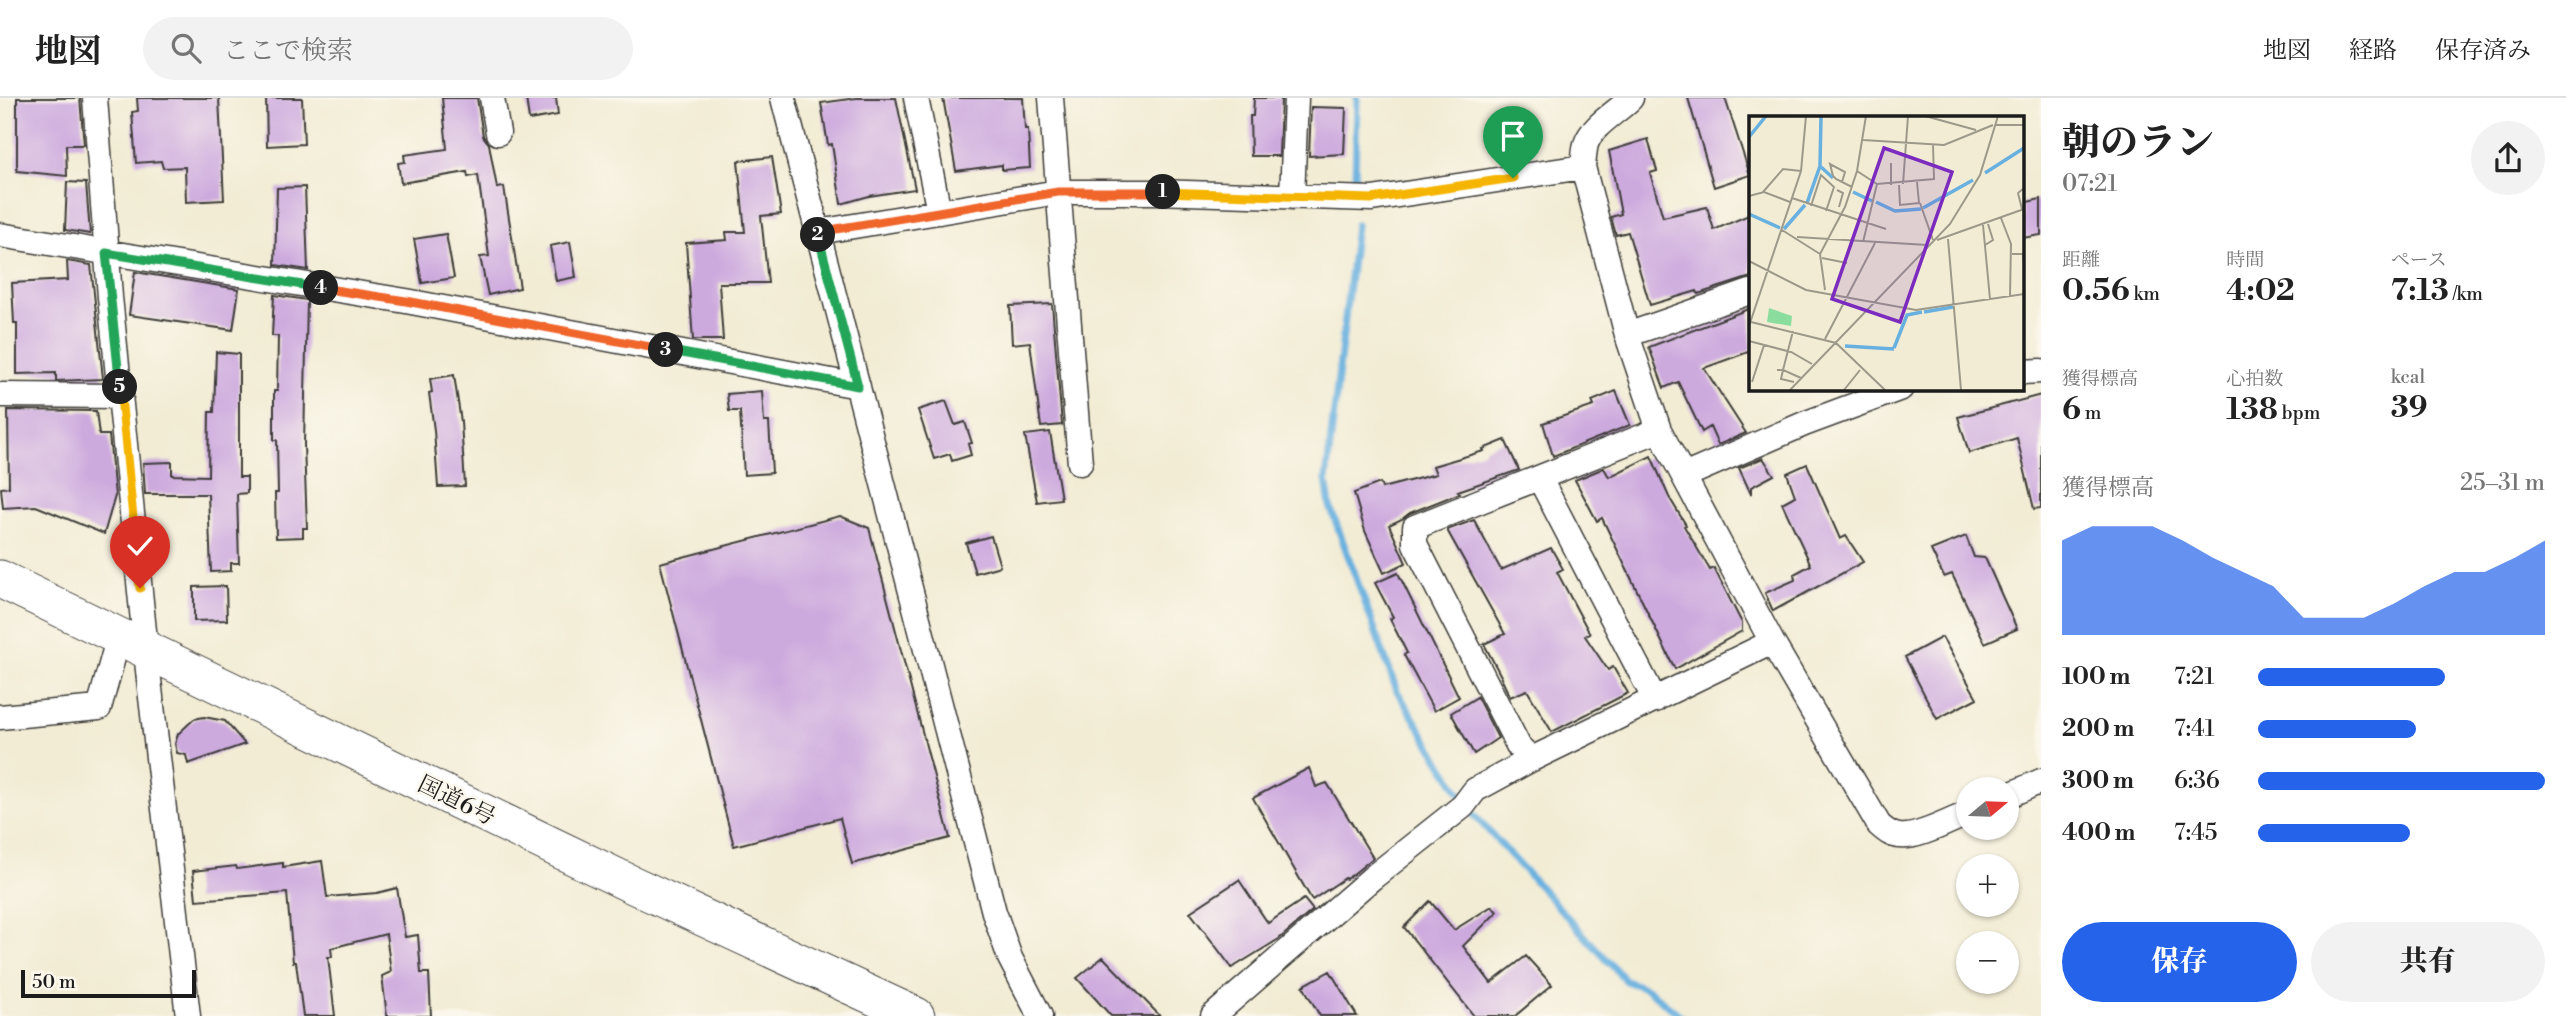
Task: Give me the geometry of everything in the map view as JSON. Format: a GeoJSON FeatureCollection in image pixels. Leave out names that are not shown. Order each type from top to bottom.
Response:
{"type":"FeatureCollection","features":[{"type":"Feature","properties":{"kind":"highway","name":"国道6号"},"geometry":{"type":"LineString","coordinates":[[0,579],[631,884],[916,1016]]}},
{"type":"Feature","properties":{"kind":"street"},"geometry":{"type":"LineString","coordinates":[[95,98],[106,253],[121,396],[132,643],[188,1016]]}},
{"type":"Feature","properties":{"kind":"street"},"geometry":{"type":"LineString","coordinates":[[492,98],[498,133]]}},
{"type":"Feature","properties":{"kind":"street"},"geometry":{"type":"LineString","coordinates":[[783,98],[994,912],[1010,958],[1040,1016]]}},
{"type":"Feature","properties":{"kind":"street"},"geometry":{"type":"LineString","coordinates":[[916,98],[939,212]]}},
{"type":"Feature","properties":{"kind":"street"},"geometry":{"type":"LineString","coordinates":[[1051,98],[1080,463]]}},
{"type":"Feature","properties":{"kind":"street"},"geometry":{"type":"LineString","coordinates":[[1292,197],[1296,98]]}},
{"type":"Feature","properties":{"kind":"street"},"geometry":{"type":"LineString","coordinates":[[1631,98],[1602,122],[1587,141],[1583,167],[1627,335],[1659,430],[1772,642],[1879,825],[1891,834],[1902,837],[1956,818]]}},
{"type":"Feature","properties":{"kind":"street"},"geometry":{"type":"LineString","coordinates":[[818,232],[1058,192],[1156,192],[1372,199],[1583,167]]}},
{"type":"Feature","properties":{"kind":"street"},"geometry":{"type":"LineString","coordinates":[[0,235],[406,301],[858,386]]}},
{"type":"Feature","properties":{"kind":"street"},"geometry":{"type":"LineString","coordinates":[[1627,335],[1749,293]]}},
{"type":"Feature","properties":{"kind":"street"},"geometry":{"type":"LineString","coordinates":[[1684,476],[1896,390]]}},
{"type":"Feature","properties":{"kind":"street"},"geometry":{"type":"LineString","coordinates":[[0,395],[121,396]]}},
{"type":"Feature","properties":{"kind":"street"},"geometry":{"type":"LineString","coordinates":[[1532,759],[1519,747],[1421,556],[1415,544],[1415,527],[1539,480],[1659,430]]}},
{"type":"Feature","properties":{"kind":"street"},"geometry":{"type":"LineString","coordinates":[[1539,480],[1655,700]]}},
{"type":"Feature","properties":{"kind":"street"},"geometry":{"type":"LineString","coordinates":[[1213,1016],[1373,878],[1463,806],[1475,790],[1532,759],[1772,642]]}},
{"type":"Feature","properties":{"kind":"street"},"geometry":{"type":"LineString","coordinates":[[0,718],[99,708],[132,643]]}},
{"type":"Feature","properties":{"kind":"street"},"geometry":{"type":"LineString","coordinates":[[2020,790],[2041,781]]}},
{"type":"Feature","properties":{"kind":"building"},"geometry":{"type":"Polygon","coordinates":[[[17,98],[80,98],[84,145],[66,145],[67,176],[17,171],[17,98]]]}},
{"type":"Feature","properties":{"kind":"building"},"geometry":{"type":"Polygon","coordinates":[[[137,98],[219,98],[224,200],[186,202],[185,167],[163,168],[161,161],[136,163],[132,112],[138,111],[137,98]]]}},
{"type":"Feature","properties":{"kind":"building"},"geometry":{"type":"Polygon","coordinates":[[[266,98],[302,98],[304,144],[267,146],[266,98]]]}},
{"type":"Feature","properties":{"kind":"building"},"geometry":{"type":"Polygon","coordinates":[[[442,98],[477,98],[483,136],[489,144],[497,188],[504,187],[520,288],[488,295],[480,257],[489,256],[478,175],[468,177],[467,172],[401,183],[398,163],[405,162],[404,155],[447,149],[442,98]]]}},
{"type":"Feature","properties":{"kind":"building"},"geometry":{"type":"Polygon","coordinates":[[[526,98],[556,98],[558,115],[529,120],[526,98]]]}},
{"type":"Feature","properties":{"kind":"building"},"geometry":{"type":"Polygon","coordinates":[[[856,98],[896,98],[915,189],[869,196],[841,204],[832,144],[828,145],[821,103],[856,98]]]}},
{"type":"Feature","properties":{"kind":"building"},"geometry":{"type":"Polygon","coordinates":[[[943,98],[1023,98],[1030,168],[1002,170],[1002,165],[956,171],[943,98]]]}},
{"type":"Feature","properties":{"kind":"building"},"geometry":{"type":"Polygon","coordinates":[[[1254,98],[1281,98],[1279,156],[1251,156],[1250,116],[1253,116],[1254,98]]]}},
{"type":"Feature","properties":{"kind":"building"},"geometry":{"type":"Polygon","coordinates":[[[1688,98],[1725,98],[1749,172],[1749,175],[1714,187],[1688,98]]]}},
{"type":"Feature","properties":{"kind":"building"},"geometry":{"type":"Polygon","coordinates":[[[1311,107],[1346,108],[1344,154],[1309,156],[1311,107]]]}},
{"type":"Feature","properties":{"kind":"building"},"geometry":{"type":"Polygon","coordinates":[[[1648,139],[1657,171],[1650,173],[1663,217],[1707,207],[1714,230],[1749,215],[1749,278],[1698,294],[1697,291],[1650,305],[1628,232],[1616,235],[1611,217],[1621,214],[1609,151],[1648,139]]]}},
{"type":"Feature","properties":{"kind":"building"},"geometry":{"type":"Polygon","coordinates":[[[772,157],[781,214],[761,216],[768,283],[719,283],[723,340],[693,340],[686,243],[727,240],[726,232],[745,232],[738,161],[772,157]]]}},
{"type":"Feature","properties":{"kind":"building"},"geometry":{"type":"Polygon","coordinates":[[[67,182],[86,183],[90,234],[65,230],[67,182]]]}},
{"type":"Feature","properties":{"kind":"building"},"geometry":{"type":"Polygon","coordinates":[[[305,187],[308,270],[275,265],[277,188],[305,187]]]}},
{"type":"Feature","properties":{"kind":"building"},"geometry":{"type":"Polygon","coordinates":[[[2041,199],[2041,235],[2024,238],[2024,203],[2041,199]]]}},
{"type":"Feature","properties":{"kind":"building"},"geometry":{"type":"Polygon","coordinates":[[[446,234],[454,278],[422,283],[414,239],[446,234]]]}},
{"type":"Feature","properties":{"kind":"building"},"geometry":{"type":"Polygon","coordinates":[[[570,242],[576,277],[556,281],[550,246],[570,242]]]}},
{"type":"Feature","properties":{"kind":"building"},"geometry":{"type":"Polygon","coordinates":[[[67,261],[91,265],[103,379],[56,381],[56,373],[17,374],[17,323],[14,323],[12,283],[68,280],[67,261]]]}},
{"type":"Feature","properties":{"kind":"building"},"geometry":{"type":"Polygon","coordinates":[[[135,272],[239,289],[233,330],[129,315],[135,272]]]}},
{"type":"Feature","properties":{"kind":"building"},"geometry":{"type":"Polygon","coordinates":[[[274,295],[307,300],[304,445],[307,528],[303,528],[303,537],[276,538],[275,493],[278,493],[274,391],[277,391],[278,336],[272,336],[274,295]]]}},
{"type":"Feature","properties":{"kind":"building"},"geometry":{"type":"Polygon","coordinates":[[[1052,304],[1062,425],[1041,427],[1030,342],[1012,344],[1010,306],[1052,304]]]}},
{"type":"Feature","properties":{"kind":"building"},"geometry":{"type":"Polygon","coordinates":[[[1749,309],[1749,352],[1704,368],[1746,433],[1718,445],[1710,427],[1702,432],[1678,382],[1664,388],[1649,347],[1749,309]]]}},
{"type":"Feature","properties":{"kind":"building"},"geometry":{"type":"Polygon","coordinates":[[[216,352],[239,354],[239,477],[247,477],[247,493],[237,494],[239,563],[231,563],[231,571],[211,572],[208,494],[145,494],[143,463],[172,462],[172,475],[208,476],[209,412],[214,412],[216,352]]]}},
{"type":"Feature","properties":{"kind":"building"},"geometry":{"type":"Polygon","coordinates":[[[454,375],[461,422],[465,486],[438,487],[430,379],[454,375]]]}},
{"type":"Feature","properties":{"kind":"building"},"geometry":{"type":"Polygon","coordinates":[[[762,391],[764,422],[769,422],[772,473],[744,475],[740,411],[729,411],[727,394],[762,391]]]}},
{"type":"Feature","properties":{"kind":"building"},"geometry":{"type":"Polygon","coordinates":[[[1616,391],[1630,425],[1553,456],[1543,423],[1594,406],[1592,401],[1616,391]]]}},
{"type":"Feature","properties":{"kind":"building"},"geometry":{"type":"Polygon","coordinates":[[[2041,395],[2041,508],[2034,509],[2017,438],[1969,453],[1958,417],[2041,395]]]}},
{"type":"Feature","properties":{"kind":"building"},"geometry":{"type":"Polygon","coordinates":[[[946,401],[955,425],[965,422],[972,443],[968,444],[971,455],[952,461],[950,454],[934,459],[918,410],[946,401]]]}},
{"type":"Feature","properties":{"kind":"building"},"geometry":{"type":"Polygon","coordinates":[[[8,410],[96,411],[99,435],[109,435],[115,496],[104,534],[36,506],[3,508],[1,488],[9,487],[8,410]]]}},
{"type":"Feature","properties":{"kind":"building"},"geometry":{"type":"Polygon","coordinates":[[[1050,432],[1061,499],[1037,502],[1025,435],[1050,432]]]}},
{"type":"Feature","properties":{"kind":"building"},"geometry":{"type":"Polygon","coordinates":[[[1505,440],[1519,470],[1458,491],[1460,493],[1410,513],[1389,525],[1406,563],[1384,573],[1365,531],[1354,493],[1380,483],[1382,488],[1436,474],[1433,466],[1484,451],[1483,449],[1505,440]]]}},
{"type":"Feature","properties":{"kind":"building"},"geometry":{"type":"Polygon","coordinates":[[[1651,456],[1669,497],[1686,525],[1684,526],[1710,570],[1714,568],[1742,623],[1742,631],[1675,669],[1602,518],[1597,521],[1575,480],[1604,468],[1609,477],[1651,456]]]}},
{"type":"Feature","properties":{"kind":"building"},"geometry":{"type":"Polygon","coordinates":[[[1763,458],[1774,475],[1751,487],[1751,494],[1739,468],[1763,458]]]}},
{"type":"Feature","properties":{"kind":"building"},"geometry":{"type":"Polygon","coordinates":[[[1807,464],[1840,539],[1846,536],[1863,562],[1773,611],[1765,593],[1795,580],[1794,574],[1811,565],[1782,503],[1795,496],[1787,473],[1807,464]]]}},
{"type":"Feature","properties":{"kind":"building"},"geometry":{"type":"Polygon","coordinates":[[[840,516],[869,528],[950,838],[852,864],[840,818],[734,846],[660,563],[840,516]]]}},
{"type":"Feature","properties":{"kind":"building"},"geometry":{"type":"Polygon","coordinates":[[[1474,520],[1501,570],[1551,548],[1563,569],[1557,572],[1590,634],[1585,636],[1608,670],[1613,667],[1628,693],[1552,732],[1527,690],[1510,697],[1484,644],[1505,634],[1447,530],[1474,520]]]}},
{"type":"Feature","properties":{"kind":"building"},"geometry":{"type":"Polygon","coordinates":[[[991,536],[1000,566],[975,573],[966,543],[991,536]]]}},
{"type":"Feature","properties":{"kind":"building"},"geometry":{"type":"Polygon","coordinates":[[[1966,536],[1974,557],[1985,558],[2017,629],[1985,643],[1952,574],[1944,577],[1931,550],[1966,536]]]}},
{"type":"Feature","properties":{"kind":"building"},"geometry":{"type":"Polygon","coordinates":[[[1398,573],[1459,697],[1434,711],[1404,655],[1407,653],[1390,619],[1393,617],[1375,583],[1398,573]]]}},
{"type":"Feature","properties":{"kind":"building"},"geometry":{"type":"Polygon","coordinates":[[[226,586],[227,620],[194,621],[194,587],[226,586]]]}},
{"type":"Feature","properties":{"kind":"building"},"geometry":{"type":"Polygon","coordinates":[[[1942,637],[1977,698],[1937,719],[1905,657],[1942,637]]]}},
{"type":"Feature","properties":{"kind":"building"},"geometry":{"type":"Polygon","coordinates":[[[1477,697],[1498,738],[1474,754],[1451,713],[1477,697]]]}},
{"type":"Feature","properties":{"kind":"building"},"geometry":{"type":"Polygon","coordinates":[[[204,717],[225,721],[245,744],[188,764],[186,755],[177,753],[175,744],[178,734],[194,719],[204,717]]]}},
{"type":"Feature","properties":{"kind":"building"},"geometry":{"type":"Polygon","coordinates":[[[1309,768],[1316,787],[1327,783],[1373,858],[1312,900],[1253,798],[1309,768]]]}},
{"type":"Feature","properties":{"kind":"building"},"geometry":{"type":"Polygon","coordinates":[[[322,861],[327,897],[377,893],[397,888],[405,937],[418,935],[421,973],[429,973],[431,1016],[387,1016],[382,976],[391,972],[386,934],[331,948],[332,957],[328,957],[335,1016],[303,1016],[296,962],[293,962],[287,893],[196,900],[193,871],[283,863],[283,867],[322,861]]]}},
{"type":"Feature","properties":{"kind":"building"},"geometry":{"type":"Polygon","coordinates":[[[1239,880],[1268,923],[1304,899],[1313,910],[1279,939],[1232,968],[1190,912],[1239,880]]]}},
{"type":"Feature","properties":{"kind":"building"},"geometry":{"type":"Polygon","coordinates":[[[1430,901],[1454,930],[1492,906],[1497,912],[1463,946],[1491,983],[1526,956],[1552,985],[1515,1016],[1474,1016],[1404,927],[1430,901]]]}},
{"type":"Feature","properties":{"kind":"building"},"geometry":{"type":"Polygon","coordinates":[[[1103,957],[1160,1016],[1111,1016],[1077,978],[1103,957]]]}},
{"type":"Feature","properties":{"kind":"building"},"geometry":{"type":"Polygon","coordinates":[[[1330,971],[1357,1016],[1320,1016],[1303,986],[1330,971]]]}},
{"type":"Feature","properties":{"kind":"waterway"},"geometry":{"type":"LineString","coordinates":[[1355,179],[1357,98]]}},
{"type":"Feature","properties":{"kind":"waterway"},"geometry":{"type":"LineString","coordinates":[[1356,225],[1326,480],[1330,506],[1397,691],[1461,795]]}},
{"type":"Feature","properties":{"kind":"waterway"},"geometry":{"type":"LineString","coordinates":[[1474,815],[1626,981],[1647,989],[1681,1016]]}},
{"type":"Feature","properties":{"kind":"route"},"geometry":{"type":"LineString","coordinates":[[140,588],[106,253],[406,301],[858,386],[818,232],[1058,192],[1156,192],[1372,199],[1513,178]]}}]}
